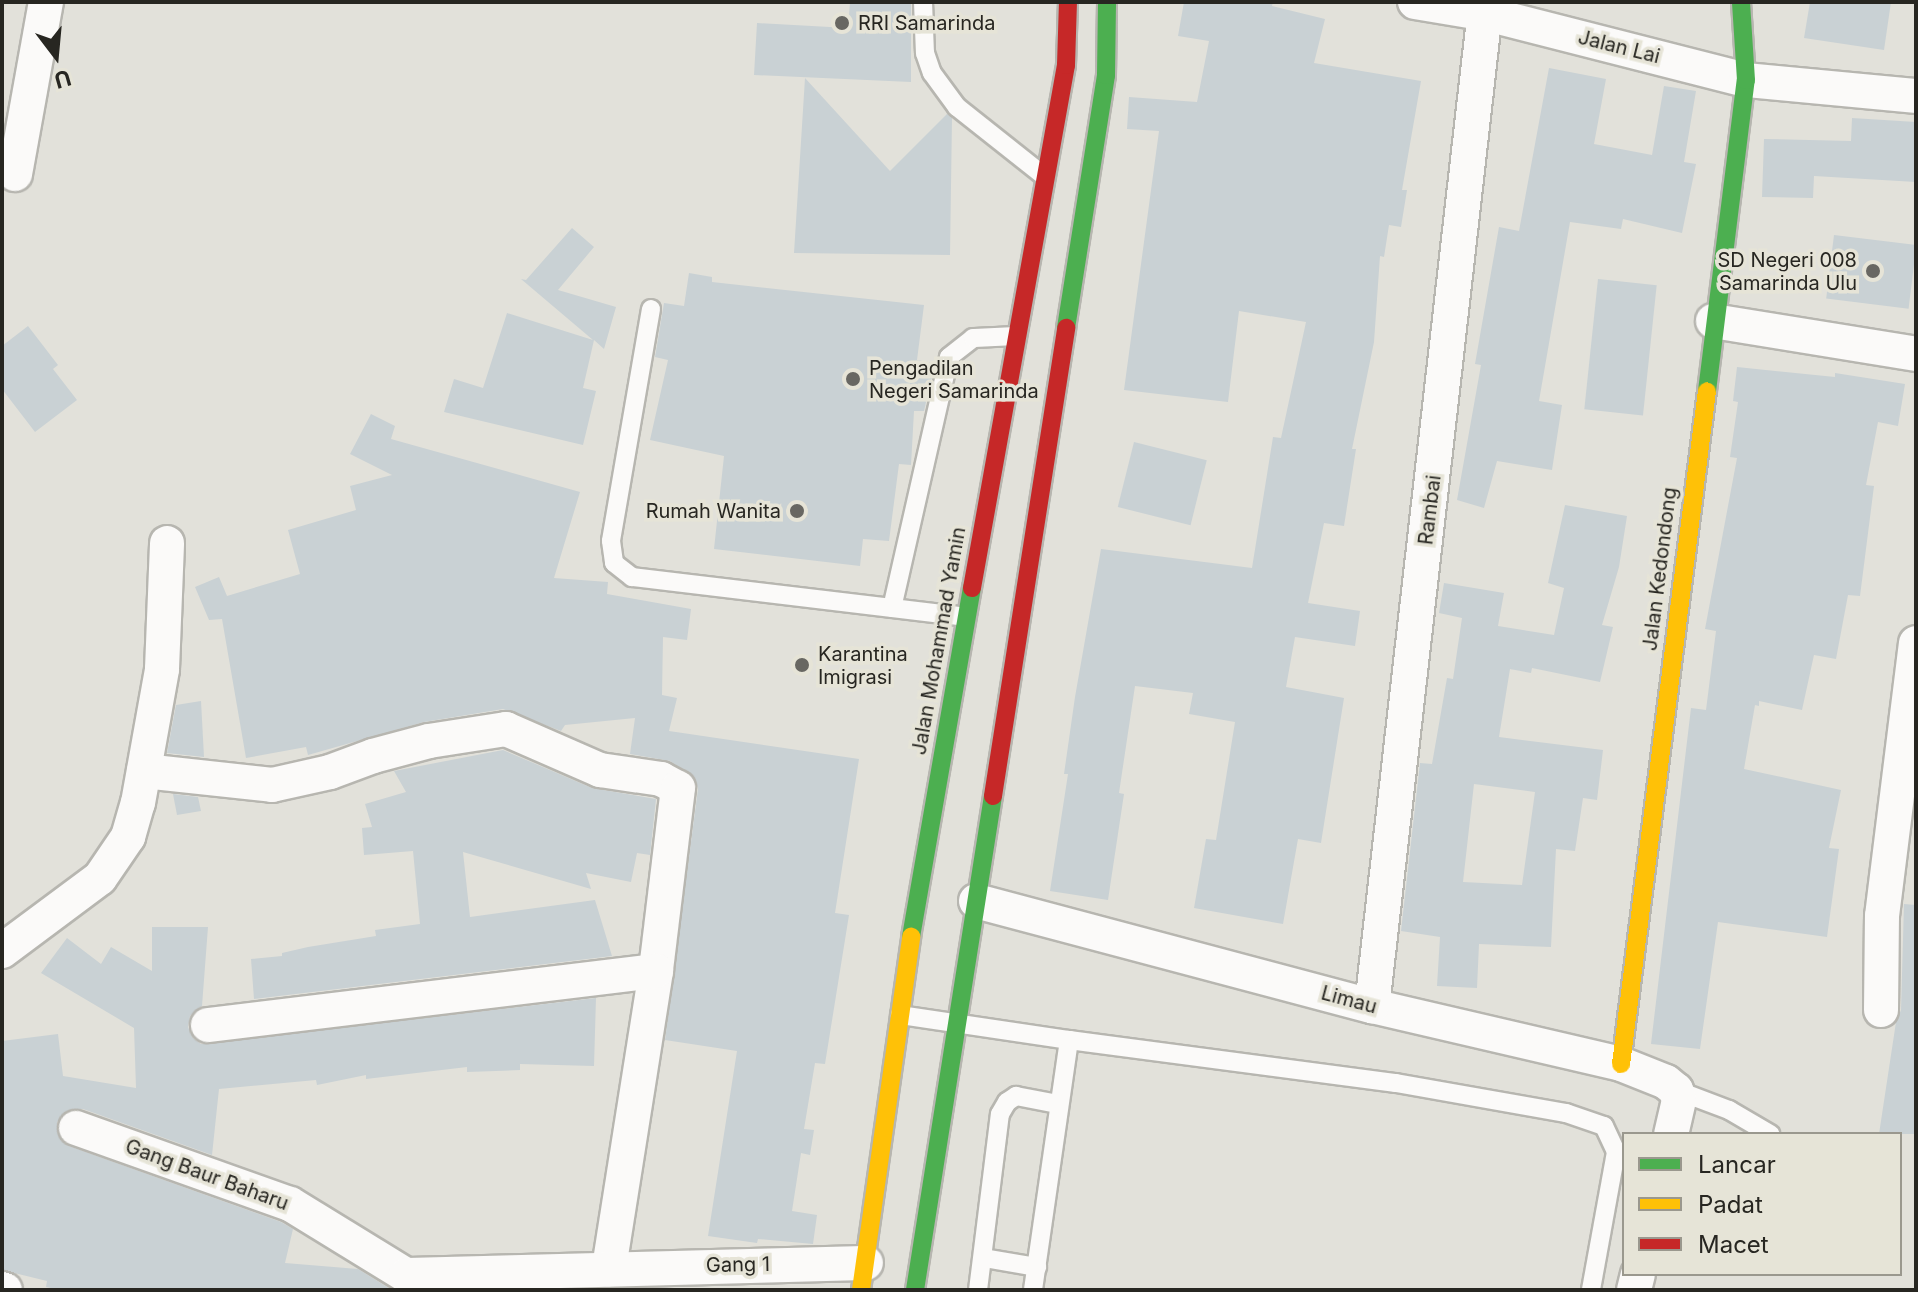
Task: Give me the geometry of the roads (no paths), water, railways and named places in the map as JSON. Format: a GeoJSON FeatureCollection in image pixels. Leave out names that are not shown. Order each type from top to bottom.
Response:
{"type":"FeatureCollection","features":[{"type":"Feature","properties":{"kind":"main road","name":"Jalan Mohammad Yamin"},"geometry":{"type":"LineString","coordinates":[[863,1277],[900,1015],[965,617],[1066,65],[1068,2]]}},
{"type":"Feature","properties":{"kind":"main road"},"geometry":{"type":"LineString","coordinates":[[915,1290],[1106,75],[1107,2]]}},
{"type":"Feature","properties":{"kind":"main road"},"geometry":{"type":"LineString","coordinates":[[1741,2],[1746,80]]}},
{"type":"Feature","properties":{"kind":"main road","name":"Jalan Kedondong"},"geometry":{"type":"LineString","coordinates":[[1621,1064],[1746,80]]}},
{"type":"Feature","properties":{"kind":"street"},"geometry":{"type":"LineString","coordinates":[[15,174],[46,2]]}},
{"type":"Feature","properties":{"kind":"street","name":"Jalan Lai"},"geometry":{"type":"LineString","coordinates":[[1415,2],[1487,8],[1746,80],[1916,96]]}},
{"type":"Feature","properties":{"kind":"street","name":"Rambai"},"geometry":{"type":"LineString","coordinates":[[1372,1006],[1487,8]]}},
{"type":"Feature","properties":{"kind":"street"},"geometry":{"type":"LineString","coordinates":[[1713,321],[1916,354]]}},
{"type":"Feature","properties":{"kind":"street"},"geometry":{"type":"LineString","coordinates":[[2,951],[100,878],[128,837],[144,771],[162,669],[167,543]]}},
{"type":"Feature","properties":{"kind":"street"},"geometry":{"type":"LineString","coordinates":[[1881,1010],[1882,916],[1916,643]]}},
{"type":"Feature","properties":{"kind":"street"},"geometry":{"type":"LineString","coordinates":[[144,771],[272,785],[330,772],[373,756],[429,741],[506,729],[600,770],[661,779],[678,788],[656,971],[609,1269]]}},
{"type":"Feature","properties":{"kind":"street","name":"Limau"},"geometry":{"type":"LineString","coordinates":[[976,901],[1372,1006],[1621,1064],[1666,1082],[1676,1090]]}},
{"type":"Feature","properties":{"kind":"street"},"geometry":{"type":"LineString","coordinates":[[208,1025],[656,971]]}},
{"type":"Feature","properties":{"kind":"street"},"geometry":{"type":"LineString","coordinates":[[1671,1132],[1679,1100],[1676,1090]]}},
{"type":"Feature","properties":{"kind":"street","name":"Gang Baur Baharu"},"geometry":{"type":"LineString","coordinates":[[76,1128],[290,1204],[407,1282],[609,1269]]}},
{"type":"Feature","properties":{"kind":"street","name":"Gang 1"},"geometry":{"type":"LineString","coordinates":[[609,1269],[863,1277]]}},
{"type":"Feature","properties":{"kind":"lane"},"geometry":{"type":"LineString","coordinates":[[923,2],[925,53],[932,73],[957,107],[1046,177]]}},
{"type":"Feature","properties":{"kind":"lane"},"geometry":{"type":"LineString","coordinates":[[651,309],[611,541],[614,563],[632,577],[965,617]]}},
{"type":"Feature","properties":{"kind":"lane"},"geometry":{"type":"LineString","coordinates":[[892,608],[949,357],[973,338],[1017,336]]}},
{"type":"Feature","properties":{"kind":"lane"},"geometry":{"type":"LineString","coordinates":[[900,1015],[1396,1083],[1566,1113],[1604,1126],[1616,1152],[1591,1290]]}},
{"type":"Feature","properties":{"kind":"lane"},"geometry":{"type":"LineString","coordinates":[[1033,1290],[1069,1040]]}},
{"type":"Feature","properties":{"kind":"lane"},"geometry":{"type":"LineString","coordinates":[[1676,1090],[1729,1110],[1767,1132]]}},
{"type":"Feature","properties":{"kind":"lane"},"geometry":{"type":"LineString","coordinates":[[978,1290],[1000,1114],[1016,1096],[1058,1104]]}},
{"type":"Feature","properties":{"kind":"lane"},"geometry":{"type":"LineString","coordinates":[[984,1258],[1037,1267]]}},
{"type":"Feature","properties":{"kind":"place","name":"RRI Samarinda"},"geometry":{"type":"Point","coordinates":[842,23]}},
{"type":"Feature","properties":{"kind":"place","name":"SD Negeri 008 Samarinda Ulu"},"geometry":{"type":"Point","coordinates":[1873,271]}},
{"type":"Feature","properties":{"kind":"place","name":"Pengadilan Negeri Samarinda"},"geometry":{"type":"Point","coordinates":[853,379]}},
{"type":"Feature","properties":{"kind":"place","name":"Rumah Wanita"},"geometry":{"type":"Point","coordinates":[797,511]}},
{"type":"Feature","properties":{"kind":"place","name":"Karantina Imigrasi"},"geometry":{"type":"Point","coordinates":[802,665]}}]}
